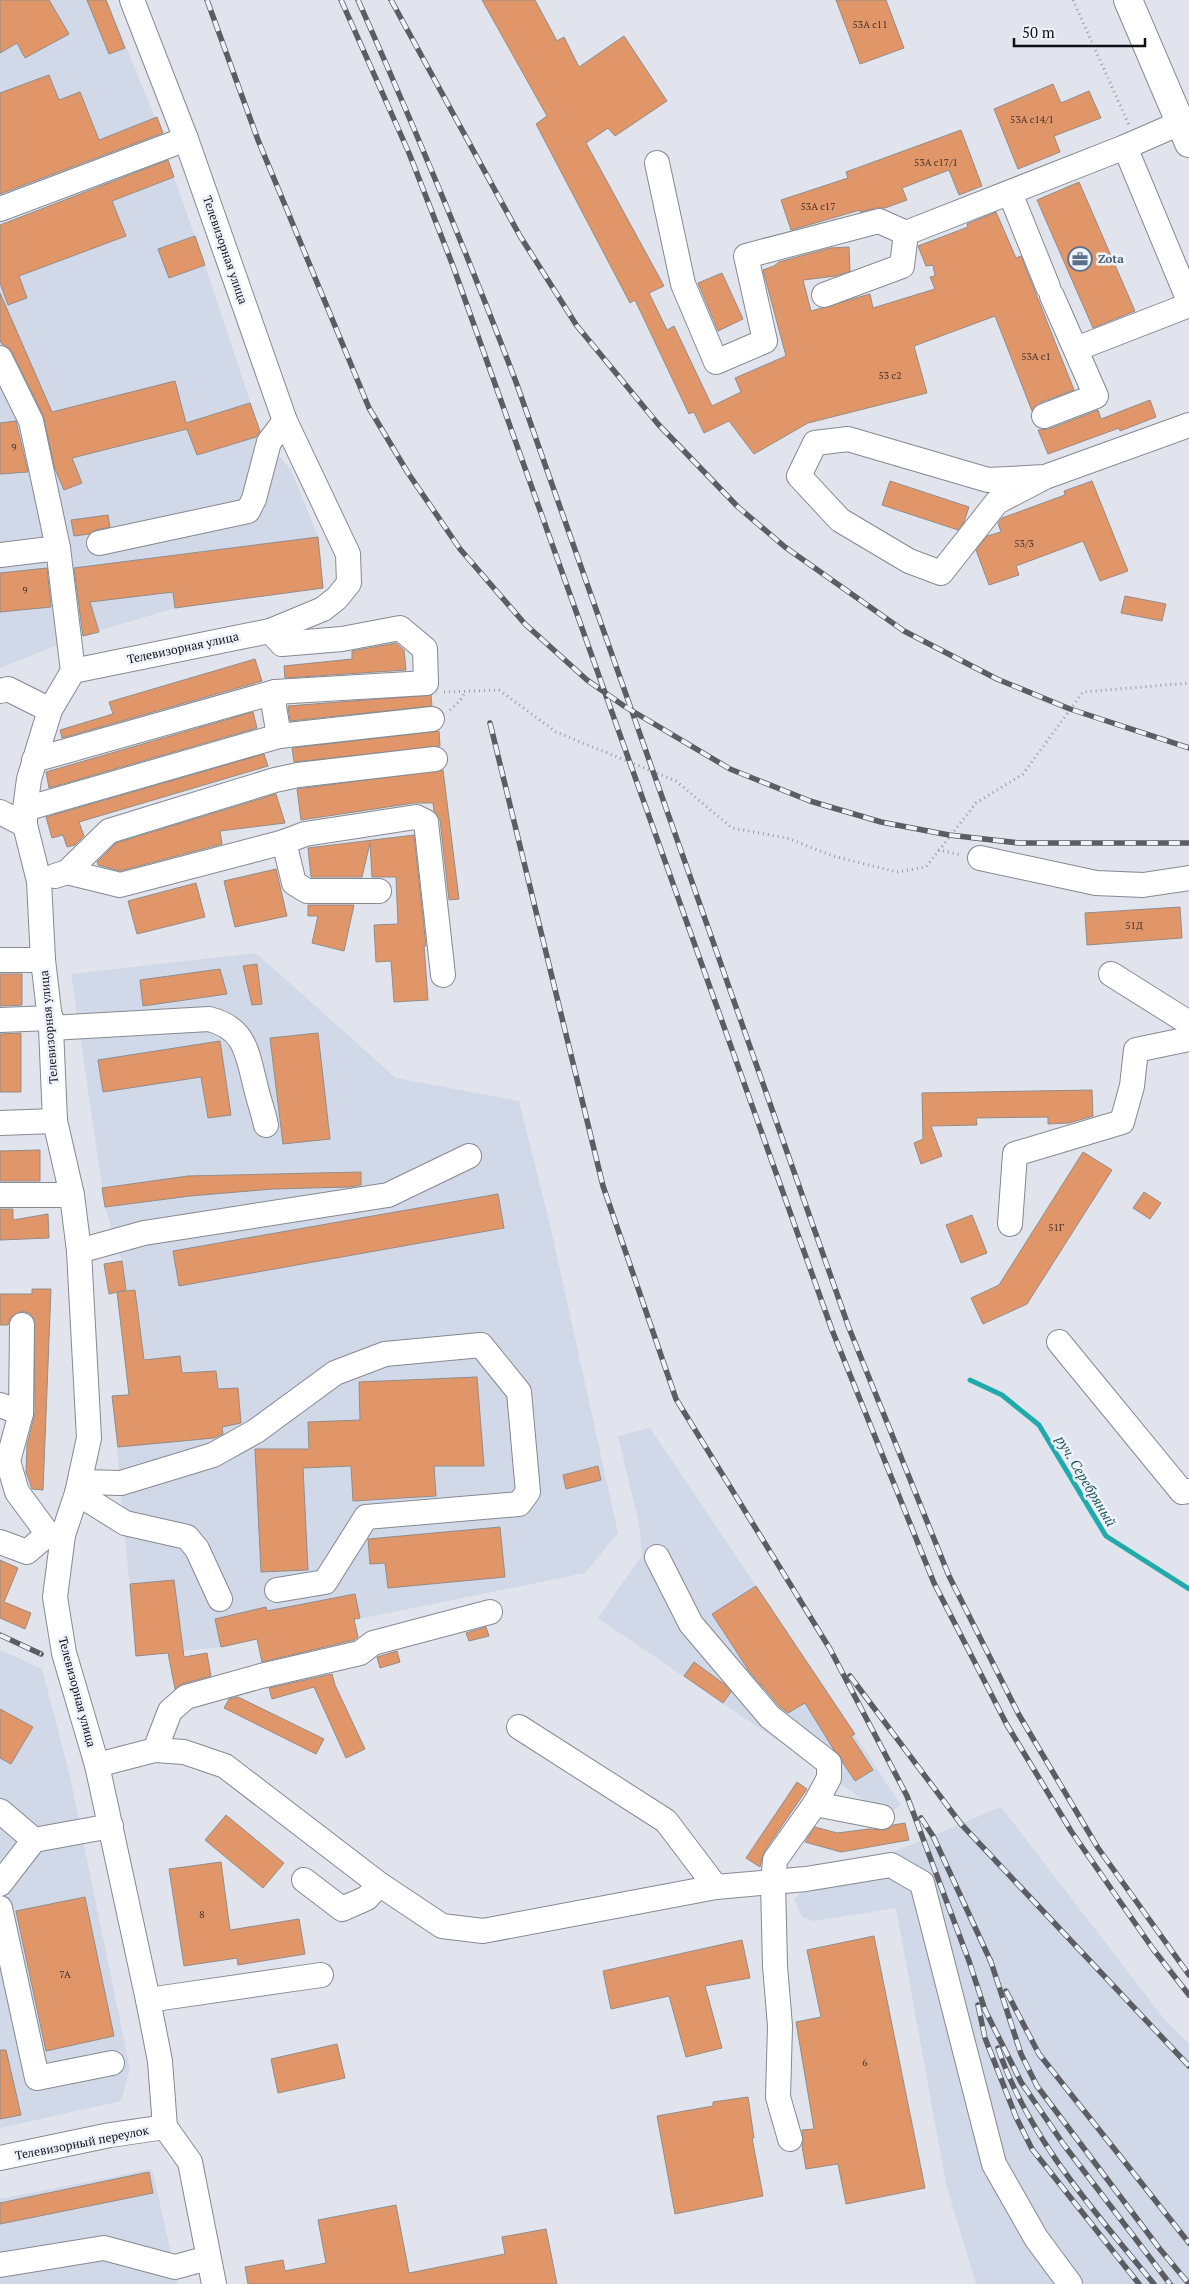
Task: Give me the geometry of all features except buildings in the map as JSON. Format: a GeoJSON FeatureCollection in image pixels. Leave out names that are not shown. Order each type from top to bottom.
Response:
{"type":"FeatureCollection","features":[{"type":"Feature","properties":{"kind":"main road"},"geometry":{"type":"LineString","coordinates":[[1128,0],[1185,133]]}},
{"type":"Feature","properties":{"kind":"street","name":"Телевизорная улица"},"geometry":{"type":"LineString","coordinates":[[132,0],[186,139],[286,421],[348,554],[349,583],[337,598],[324,608],[270,631],[73,671],[50,710],[29,779],[25,817],[39,881],[43,960],[51,1023],[55,1121],[72,1195],[79,1251],[89,1438],[78,1488],[55,1534],[55,1597],[64,1653],[97,1765],[112,1826],[160,2061],[165,2128]]}},
{"type":"Feature","properties":{"kind":"street"},"geometry":{"type":"LineString","coordinates":[[657,163],[682,284],[716,362],[765,341],[746,256],[879,221],[906,234],[1125,147],[1185,133]]}},
{"type":"Feature","properties":{"kind":"street"},"geometry":{"type":"LineString","coordinates":[[0,209],[186,139]]}},
{"type":"Feature","properties":{"kind":"street"},"geometry":{"type":"LineString","coordinates":[[1076,349],[1189,303],[1125,147]]}},
{"type":"Feature","properties":{"kind":"street"},"geometry":{"type":"LineString","coordinates":[[1010,193],[1096,396],[1044,416]]}},
{"type":"Feature","properties":{"kind":"street"},"geometry":{"type":"LineString","coordinates":[[824,294],[902,266],[906,234]]}},
{"type":"Feature","properties":{"kind":"street"},"geometry":{"type":"LineString","coordinates":[[0,358],[31,421],[58,548],[73,671]]}},
{"type":"Feature","properties":{"kind":"street"},"geometry":{"type":"LineString","coordinates":[[99,543],[248,511],[254,499],[268,442],[286,421]]}},
{"type":"Feature","properties":{"kind":"street"},"geometry":{"type":"LineString","coordinates":[[1045,477],[988,480],[848,439],[815,442],[799,476],[840,520],[909,561],[941,573],[997,502],[1045,477],[1189,425]]}},
{"type":"Feature","properties":{"kind":"street"},"geometry":{"type":"LineString","coordinates":[[0,555],[58,548]]}},
{"type":"Feature","properties":{"kind":"street"},"geometry":{"type":"LineString","coordinates":[[34,760],[274,692],[426,683],[425,649],[400,628],[342,639],[282,644],[270,631]]}},
{"type":"Feature","properties":{"kind":"street"},"geometry":{"type":"LineString","coordinates":[[0,691],[8,689],[50,710]]}},
{"type":"Feature","properties":{"kind":"street"},"geometry":{"type":"LineString","coordinates":[[274,692],[274,706],[279,736]]}},
{"type":"Feature","properties":{"kind":"street"},"geometry":{"type":"LineString","coordinates":[[0,812],[25,817],[279,736],[432,719]]}},
{"type":"Feature","properties":{"kind":"street"},"geometry":{"type":"LineString","coordinates":[[39,881],[67,872],[109,831],[290,776],[435,759]]}},
{"type":"Feature","properties":{"kind":"street"},"geometry":{"type":"LineString","coordinates":[[67,872],[120,885],[284,842],[305,834],[416,817],[426,822],[444,975]]}},
{"type":"Feature","properties":{"kind":"street"},"geometry":{"type":"LineString","coordinates":[[284,842],[294,883],[307,891],[379,891]]}},
{"type":"Feature","properties":{"kind":"street"},"geometry":{"type":"LineString","coordinates":[[980,858],[1096,884],[1143,885],[1189,878]]}},
{"type":"Feature","properties":{"kind":"street"},"geometry":{"type":"LineString","coordinates":[[0,960],[43,960]]}},
{"type":"Feature","properties":{"kind":"street"},"geometry":{"type":"LineString","coordinates":[[1111,974],[1189,1023]]}},
{"type":"Feature","properties":{"kind":"street"},"geometry":{"type":"LineString","coordinates":[[0,1020],[51,1023],[209,1018],[222,1022],[233,1030],[248,1052],[266,1125]]}},
{"type":"Feature","properties":{"kind":"street"},"geometry":{"type":"LineString","coordinates":[[1010,1224],[1015,1154],[1122,1122],[1132,1086],[1136,1050],[1189,1039]]}},
{"type":"Feature","properties":{"kind":"street"},"geometry":{"type":"LineString","coordinates":[[0,1122],[55,1121]]}},
{"type":"Feature","properties":{"kind":"street"},"geometry":{"type":"LineString","coordinates":[[79,1251],[144,1234],[388,1195],[469,1156]]}},
{"type":"Feature","properties":{"kind":"street"},"geometry":{"type":"LineString","coordinates":[[0,1195],[72,1195]]}},
{"type":"Feature","properties":{"kind":"street"},"geometry":{"type":"LineString","coordinates":[[0,1542],[27,1552],[55,1534],[17,1492],[4,1460],[22,1325]]}},
{"type":"Feature","properties":{"kind":"street"},"geometry":{"type":"LineString","coordinates":[[1059,1342],[1182,1492],[1189,1491]]}},
{"type":"Feature","properties":{"kind":"street"},"geometry":{"type":"LineString","coordinates":[[78,1488],[121,1482],[213,1455],[256,1431],[336,1373],[385,1354],[481,1345],[519,1392],[528,1492],[519,1504],[366,1517],[325,1582],[277,1590]]}},
{"type":"Feature","properties":{"kind":"street"},"geometry":{"type":"LineString","coordinates":[[78,1488],[125,1523],[187,1537],[197,1549],[220,1599]]}},
{"type":"Feature","properties":{"kind":"street"},"geometry":{"type":"LineString","coordinates":[[657,1557],[691,1624],[770,1717],[829,1763],[829,1778],[814,1804],[775,1860],[773,1883],[775,1966],[780,2026],[778,2097],[790,2139]]}},
{"type":"Feature","properties":{"kind":"street"},"geometry":{"type":"LineString","coordinates":[[155,1750],[170,1711],[186,1696],[360,1653],[373,1643],[490,1612]]}},
{"type":"Feature","properties":{"kind":"street"},"geometry":{"type":"LineString","coordinates":[[519,1727],[666,1821],[716,1888]]}},
{"type":"Feature","properties":{"kind":"street"},"geometry":{"type":"LineString","coordinates":[[97,1765],[155,1750],[184,1752],[225,1766],[379,1884],[442,1926],[483,1931],[716,1888],[773,1883],[891,1865],[922,1883],[994,2164],[1036,2238],[1070,2284]]}},
{"type":"Feature","properties":{"kind":"street"},"geometry":{"type":"LineString","coordinates":[[814,1804],[882,1817]]}},
{"type":"Feature","properties":{"kind":"street"},"geometry":{"type":"LineString","coordinates":[[0,1811],[34,1840]]}},
{"type":"Feature","properties":{"kind":"street"},"geometry":{"type":"LineString","coordinates":[[0,1884],[34,1840],[112,1826]]}},
{"type":"Feature","properties":{"kind":"street"},"geometry":{"type":"LineString","coordinates":[[304,1880],[342,1909],[367,1898],[379,1884]]}},
{"type":"Feature","properties":{"kind":"street"},"geometry":{"type":"LineString","coordinates":[[0,1908],[37,2078],[112,2063]]}},
{"type":"Feature","properties":{"kind":"street"},"geometry":{"type":"LineString","coordinates":[[148,2000],[321,1975]]}},
{"type":"Feature","properties":{"kind":"street"},"geometry":{"type":"LineString","coordinates":[[165,2128],[190,2162],[214,2284]]}},
{"type":"Feature","properties":{"kind":"street","name":"Телевизорный переулок"},"geometry":{"type":"LineString","coordinates":[[0,2158],[110,2135],[165,2128]]}},
{"type":"Feature","properties":{"kind":"street"},"geometry":{"type":"LineString","coordinates":[[0,2265],[104,2248],[175,2267],[208,2258]]}},
{"type":"Feature","properties":{"kind":"path"},"geometry":{"type":"LineString","coordinates":[[426,683],[445,692],[499,690],[556,732],[676,781],[732,828],[788,838],[833,856],[897,872],[926,867],[976,803],[1023,774],[1083,692],[1189,683]]}},
{"type":"Feature","properties":{"kind":"shaded area"},"geometry":{"type":"Polygon","coordinates":[[[0,0],[107,0],[155,118],[0,177],[0,0]]]}},
{"type":"Feature","properties":{"kind":"shaded area"},"geometry":{"type":"Polygon","coordinates":[[[174,177],[261,435],[291,470],[318,537],[323,588],[175,608],[75,638],[0,668],[0,313],[7,310],[0,293],[0,245],[174,177]]]}},
{"type":"Feature","properties":{"kind":"shaded area"},"geometry":{"type":"Polygon","coordinates":[[[256,953],[396,1078],[519,1101],[549,1220],[618,1533],[585,1573],[221,1647],[136,1656],[112,1395],[148,1392],[135,1291],[126,1291],[122,1261],[105,1207],[71,974],[256,953]]]}},
{"type":"Feature","properties":{"kind":"shaded area"},"geometry":{"type":"Polygon","coordinates":[[[650,1428],[901,1805],[889,1813],[873,1806],[598,1618],[642,1555],[639,1524],[618,1436],[650,1428]]]}},
{"type":"Feature","properties":{"kind":"shaded area"},"geometry":{"type":"Polygon","coordinates":[[[0,1650],[42,1669],[69,1772],[130,2069],[121,2101],[0,2128],[0,1650]]]}},
{"type":"Feature","properties":{"kind":"shaded area"},"geometry":{"type":"Polygon","coordinates":[[[1001,1807],[1165,2020],[1189,2044],[1189,2284],[976,2284],[946,2184],[896,1908],[814,1921],[802,1917],[794,1899],[801,1892],[797,1869],[896,1851],[1001,1807]]]}},
{"type":"Feature","properties":{"kind":"shaded area"},"geometry":{"type":"Polygon","coordinates":[[[152,2169],[178,2284],[0,2284],[0,2199],[152,2169]]]}},
{"type":"Feature","properties":{"kind":"waterway","name":"руч. Серебряный"},"geometry":{"type":"LineString","coordinates":[[970,1380],[1002,1395],[1039,1425],[1106,1536],[1189,1589]]}},
{"type":"Feature","properties":{"kind":"railway"},"geometry":{"type":"LineString","coordinates":[[207,0],[258,140],[369,408],[408,473],[460,549],[525,624],[587,680],[624,706],[730,769],[810,801],[881,822],[949,835],[1019,843],[1189,843]]}},
{"type":"Feature","properties":{"kind":"railway"},"geometry":{"type":"LineString","coordinates":[[341,0],[409,153],[453,266],[832,1330],[934,1583],[1007,1725],[1071,1831],[1153,1949],[1189,1995]]}},
{"type":"Feature","properties":{"kind":"railway"},"geometry":{"type":"LineString","coordinates":[[358,0],[440,190],[516,382],[849,1328],[949,1576],[1019,1715],[1098,1848],[1189,1975]]}},
{"type":"Feature","properties":{"kind":"railway"},"geometry":{"type":"LineString","coordinates":[[391,0],[520,236],[577,326],[658,424],[738,507],[785,547],[904,631],[997,679],[1070,709],[1189,748]]}},
{"type":"Feature","properties":{"kind":"railway"},"geometry":{"type":"LineString","coordinates":[[490,723],[603,1186],[676,1399],[830,1649],[907,1796],[969,1961],[985,2010],[1021,2082],[1064,2145],[1170,2284]]}},
{"type":"Feature","properties":{"kind":"railway"},"geometry":{"type":"LineString","coordinates":[[0,1635],[41,1654]]}},
{"type":"Feature","properties":{"kind":"railway"},"geometry":{"type":"LineString","coordinates":[[850,1676],[961,1824],[1189,2066]]}},
{"type":"Feature","properties":{"kind":"railway"},"geometry":{"type":"LineString","coordinates":[[921,1818],[933,1836],[991,1962],[1021,2054],[1037,2086],[1159,2248],[1189,2284]]}},
{"type":"Feature","properties":{"kind":"railway"},"geometry":{"type":"LineString","coordinates":[[1006,1991],[1039,2054],[1189,2243]]}},
{"type":"Feature","properties":{"kind":"railway"},"geometry":{"type":"LineString","coordinates":[[978,2005],[985,2038],[1016,2117],[1032,2149],[1139,2284]]}},
{"type":"Feature","properties":{"kind":"railway"},"geometry":{"type":"LineString","coordinates":[[998,2048],[1011,2081],[1045,2143],[1065,2173],[1154,2284]]}},
{"type":"Feature","properties":{"kind":"place","name":"Zota"},"geometry":{"type":"Point","coordinates":[1080,259]}}]}
